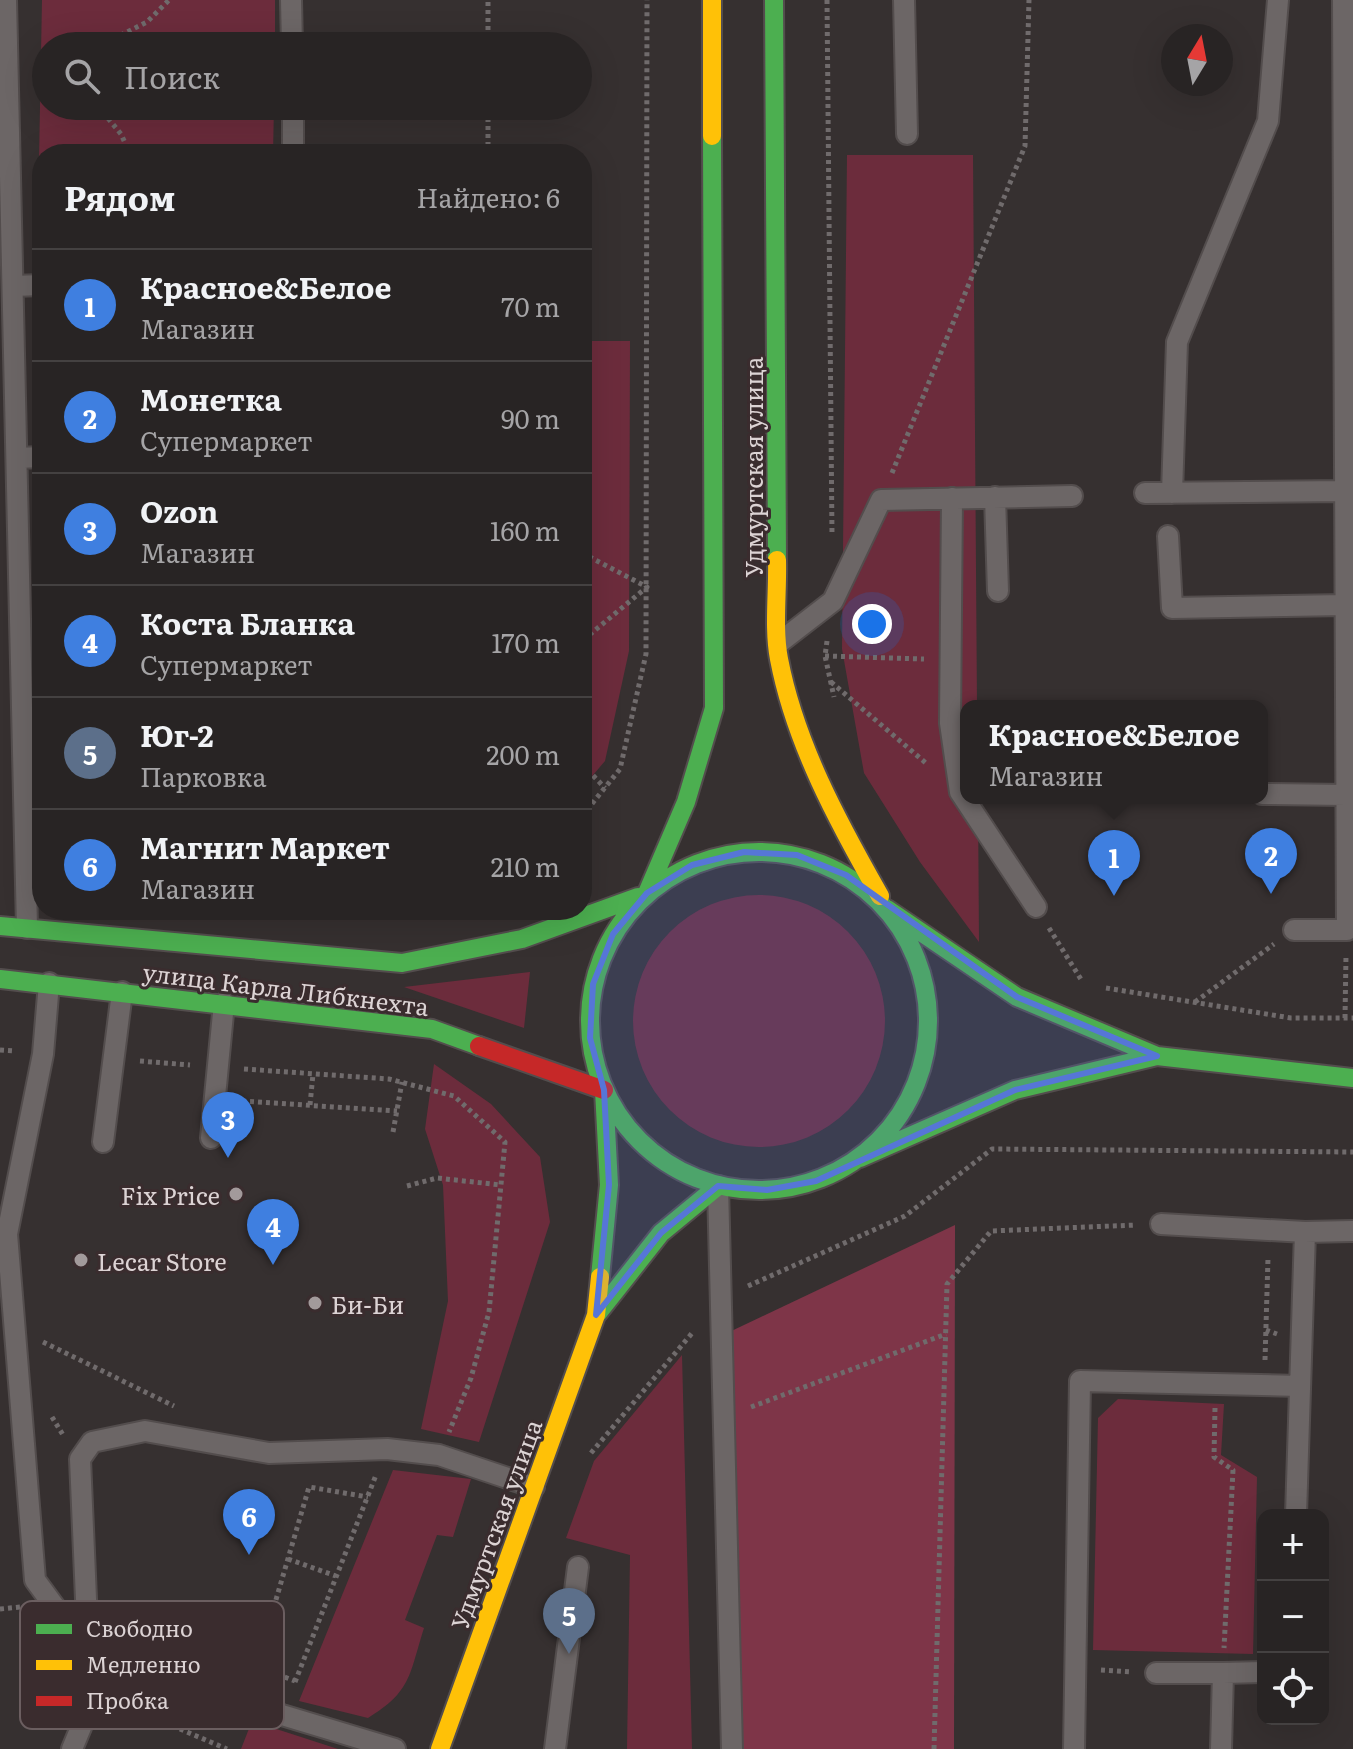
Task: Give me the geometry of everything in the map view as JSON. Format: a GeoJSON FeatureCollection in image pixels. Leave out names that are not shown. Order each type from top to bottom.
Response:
{"type":"FeatureCollection","features":[{"type":"Feature","properties":{"kind":"main road","name":"Удмуртская улица"},"geometry":{"type":"LineString","coordinates":[[647,893],[677,832],[698,777],[714,708],[712,0]]}},
{"type":"Feature","properties":{"kind":"main road","name":"Удмуртская улица"},"geometry":{"type":"LineString","coordinates":[[774,0],[776,644],[794,722],[820,788],[887,909]]}},
{"type":"Feature","properties":{"kind":"main road"},"geometry":{"type":"LineString","coordinates":[[1157,1056],[1015,1090],[860,1158],[816,1181],[767,1190],[718,1186],[671,1166],[632,1134],[604,1090],[590,1038],[593,984],[613,934],[647,893],[692,865],[744,852],[797,855],[846,875],[887,909],[1017,997],[1157,1056],[1353,1078]]}},
{"type":"Feature","properties":{"kind":"main road","name":"улица Карла Либкнехта"},"geometry":{"type":"LineString","coordinates":[[592,918],[647,893]]}},
{"type":"Feature","properties":{"kind":"main road"},"geometry":{"type":"LineString","coordinates":[[860,1158],[899,1118],[923,1067],[929,1011],[917,956],[887,909]]}},
{"type":"Feature","properties":{"kind":"main road","name":"улица Карла Либкнехта"},"geometry":{"type":"LineString","coordinates":[[0,926],[402,963],[479,950],[588,920]]}},
{"type":"Feature","properties":{"kind":"main road","name":"улица Карла Либкнехта"},"geometry":{"type":"LineString","coordinates":[[0,979],[432,1029],[604,1090]]}},
{"type":"Feature","properties":{"kind":"main road","name":"Удмуртская улица"},"geometry":{"type":"LineString","coordinates":[[440,1749],[596,1315],[609,1185],[604,1090]]}},
{"type":"Feature","properties":{"kind":"main road","name":"Удмуртская улица"},"geometry":{"type":"LineString","coordinates":[[596,1315],[661,1233],[718,1186]]}},
{"type":"Feature","properties":{"kind":"lane"},"geometry":{"type":"LineString","coordinates":[[6,0],[4,61],[13,286],[27,928]]}},
{"type":"Feature","properties":{"kind":"lane"},"geometry":{"type":"LineString","coordinates":[[291,0],[292,32]]}},
{"type":"Feature","properties":{"kind":"lane"},"geometry":{"type":"LineString","coordinates":[[904,0],[907,134]]}},
{"type":"Feature","properties":{"kind":"lane"},"geometry":{"type":"LineString","coordinates":[[1172,493],[1177,342],[1268,121],[1278,0]]}},
{"type":"Feature","properties":{"kind":"lane"},"geometry":{"type":"LineString","coordinates":[[1294,930],[1347,930],[1343,0]]}},
{"type":"Feature","properties":{"kind":"lane"},"geometry":{"type":"LineString","coordinates":[[293,120],[293,144]]}},
{"type":"Feature","properties":{"kind":"lane"},"geometry":{"type":"LineString","coordinates":[[13,286],[32,285]]}},
{"type":"Feature","properties":{"kind":"lane"},"geometry":{"type":"LineString","coordinates":[[17,458],[32,457]]}},
{"type":"Feature","properties":{"kind":"lane"},"geometry":{"type":"LineString","coordinates":[[1145,493],[1345,491]]}},
{"type":"Feature","properties":{"kind":"lane"},"geometry":{"type":"LineString","coordinates":[[776,644],[833,601],[881,500],[1072,496]]}},
{"type":"Feature","properties":{"kind":"lane"},"geometry":{"type":"LineString","coordinates":[[995,497],[998,591]]}},
{"type":"Feature","properties":{"kind":"lane"},"geometry":{"type":"LineString","coordinates":[[952,498],[950,723],[960,776]]}},
{"type":"Feature","properties":{"kind":"lane"},"geometry":{"type":"LineString","coordinates":[[1168,536],[1172,608],[1345,605]]}},
{"type":"Feature","properties":{"kind":"lane"},"geometry":{"type":"LineString","coordinates":[[1268,794],[1346,795]]}},
{"type":"Feature","properties":{"kind":"lane"},"geometry":{"type":"LineString","coordinates":[[971,804],[1036,907]]}},
{"type":"Feature","properties":{"kind":"lane"},"geometry":{"type":"LineString","coordinates":[[49,983],[43,1054],[4,1234],[35,1580],[50,1601]]}},
{"type":"Feature","properties":{"kind":"lane"},"geometry":{"type":"LineString","coordinates":[[103,1142],[122,992]]}},
{"type":"Feature","properties":{"kind":"lane"},"geometry":{"type":"LineString","coordinates":[[211,1138],[224,1003]]}},
{"type":"Feature","properties":{"kind":"lane"},"geometry":{"type":"LineString","coordinates":[[718,1186],[732,1749]]}},
{"type":"Feature","properties":{"kind":"lane"},"geometry":{"type":"LineString","coordinates":[[1161,1224],[1305,1232],[1353,1231]]}},
{"type":"Feature","properties":{"kind":"lane"},"geometry":{"type":"LineString","coordinates":[[1296,1509],[1305,1232]]}},
{"type":"Feature","properties":{"kind":"lane"},"geometry":{"type":"LineString","coordinates":[[1074,1749],[1080,1381],[1300,1386]]}},
{"type":"Feature","properties":{"kind":"lane"},"geometry":{"type":"LineString","coordinates":[[86,1601],[80,1459],[92,1442],[145,1431],[269,1453],[387,1449],[439,1455],[534,1487]]}},
{"type":"Feature","properties":{"kind":"lane"},"geometry":{"type":"LineString","coordinates":[[555,1749],[578,1567]]}},
{"type":"Feature","properties":{"kind":"lane"},"geometry":{"type":"LineString","coordinates":[[1156,1673],[1257,1672]]}},
{"type":"Feature","properties":{"kind":"lane"},"geometry":{"type":"LineString","coordinates":[[1221,1749],[1223,1673]]}},
{"type":"Feature","properties":{"kind":"lane"},"geometry":{"type":"LineString","coordinates":[[284,1716],[395,1749]]}},
{"type":"Feature","properties":{"kind":"lane"},"geometry":{"type":"LineString","coordinates":[[72,1749],[80,1729]]}},
{"type":"Feature","properties":{"kind":"path"},"geometry":{"type":"LineString","coordinates":[[127,32],[147,22],[169,0]]}},
{"type":"Feature","properties":{"kind":"path"},"geometry":{"type":"LineString","coordinates":[[488,0],[488,32]]}},
{"type":"Feature","properties":{"kind":"path"},"geometry":{"type":"LineString","coordinates":[[592,804],[620,769],[646,654],[647,0]]}},
{"type":"Feature","properties":{"kind":"path"},"geometry":{"type":"LineString","coordinates":[[827,0],[832,538]]}},
{"type":"Feature","properties":{"kind":"path"},"geometry":{"type":"LineString","coordinates":[[881,500],[1025,146],[1029,0]]}},
{"type":"Feature","properties":{"kind":"path"},"geometry":{"type":"LineString","coordinates":[[110,120],[126,144]]}},
{"type":"Feature","properties":{"kind":"path"},"geometry":{"type":"LineString","coordinates":[[488,120],[488,144]]}},
{"type":"Feature","properties":{"kind":"path"},"geometry":{"type":"LineString","coordinates":[[592,558],[647,587]]}},
{"type":"Feature","properties":{"kind":"path"},"geometry":{"type":"LineString","coordinates":[[592,633],[647,587]]}},
{"type":"Feature","properties":{"kind":"path"},"geometry":{"type":"LineString","coordinates":[[833,601],[825,656],[950,661]]}},
{"type":"Feature","properties":{"kind":"path"},"geometry":{"type":"LineString","coordinates":[[831,681],[960,789]]}},
{"type":"Feature","properties":{"kind":"path"},"geometry":{"type":"LineString","coordinates":[[592,774],[605,788]]}},
{"type":"Feature","properties":{"kind":"path"},"geometry":{"type":"LineString","coordinates":[[1036,907],[1084,985]]}},
{"type":"Feature","properties":{"kind":"path"},"geometry":{"type":"LineString","coordinates":[[1194,1003],[1294,930]]}},
{"type":"Feature","properties":{"kind":"path"},"geometry":{"type":"LineString","coordinates":[[1345,1018],[1347,930]]}},
{"type":"Feature","properties":{"kind":"path"},"geometry":{"type":"LineString","coordinates":[[0,1050],[43,1054]]}},
{"type":"Feature","properties":{"kind":"path"},"geometry":{"type":"LineString","coordinates":[[114,1060],[402,1082],[454,1096],[505,1142],[489,1312],[471,1378],[439,1455]]}},
{"type":"Feature","properties":{"kind":"path"},"geometry":{"type":"LineString","coordinates":[[310,1105],[313,1074]]}},
{"type":"Feature","properties":{"kind":"path"},"geometry":{"type":"LineString","coordinates":[[393,1132],[402,1082]]}},
{"type":"Feature","properties":{"kind":"path"},"geometry":{"type":"LineString","coordinates":[[272,1103],[397,1111]]}},
{"type":"Feature","properties":{"kind":"path"},"geometry":{"type":"LineString","coordinates":[[617,1422],[721,1298],[905,1216],[992,1149],[1353,1152]]}},
{"type":"Feature","properties":{"kind":"path"},"geometry":{"type":"LineString","coordinates":[[407,1186],[437,1178],[501,1185]]}},
{"type":"Feature","properties":{"kind":"path"},"geometry":{"type":"LineString","coordinates":[[934,1749],[947,1284],[991,1231],[1161,1224]]}},
{"type":"Feature","properties":{"kind":"path"},"geometry":{"type":"LineString","coordinates":[[1264,1369],[1269,1229]]}},
{"type":"Feature","properties":{"kind":"path"},"geometry":{"type":"LineString","coordinates":[[40,1328],[44,1355]]}},
{"type":"Feature","properties":{"kind":"path"},"geometry":{"type":"LineString","coordinates":[[724,1417],[946,1334]]}},
{"type":"Feature","properties":{"kind":"path"},"geometry":{"type":"LineString","coordinates":[[42,1342],[189,1413]]}},
{"type":"Feature","properties":{"kind":"path"},"geometry":{"type":"LineString","coordinates":[[1216,1384],[1214,1457],[1233,1470],[1223,1673]]}},
{"type":"Feature","properties":{"kind":"path"},"geometry":{"type":"LineString","coordinates":[[51,1408],[53,1422],[80,1459]]}},
{"type":"Feature","properties":{"kind":"path"},"geometry":{"type":"LineString","coordinates":[[284,1710],[387,1449]]}},
{"type":"Feature","properties":{"kind":"path"},"geometry":{"type":"LineString","coordinates":[[276,1601],[309,1487],[368,1497]]}},
{"type":"Feature","properties":{"kind":"path"},"geometry":{"type":"LineString","coordinates":[[288,1559],[337,1576]]}},
{"type":"Feature","properties":{"kind":"path"},"geometry":{"type":"LineString","coordinates":[[0,1609],[17,1607]]}},
{"type":"Feature","properties":{"kind":"path"},"geometry":{"type":"LineString","coordinates":[[284,1676],[295,1681]]}},
{"type":"Feature","properties":{"kind":"path"},"geometry":{"type":"LineString","coordinates":[[180,1729],[227,1749]]}},
{"type":"Feature","properties":{"kind":"highlighted area"},"geometry":{"type":"Polygon","coordinates":[[[744,852],[797,855],[846,875],[1017,997],[1157,1056],[1015,1090],[816,1181],[767,1190],[718,1186],[661,1233],[596,1315],[609,1185],[604,1090],[590,1038],[593,984],[613,934],[647,893],[692,865],[744,852]]]}},
{"type":"Feature","properties":{"kind":"shaded area"},"geometry":{"type":"Polygon","coordinates":[[[42,0],[275,0],[275,32],[41,32],[42,0]]]}},
{"type":"Feature","properties":{"kind":"shaded area"},"geometry":{"type":"Polygon","coordinates":[[[40,120],[274,120],[273,144],[39,144],[40,120]]]}},
{"type":"Feature","properties":{"kind":"shaded area"},"geometry":{"type":"Polygon","coordinates":[[[847,155],[973,155],[977,700],[960,700],[960,804],[978,804],[979,942],[920,862],[864,773],[842,649],[847,155]]]}},
{"type":"Feature","properties":{"kind":"shaded area"},"geometry":{"type":"Polygon","coordinates":[[[592,341],[630,341],[629,651],[605,761],[592,776],[592,341]]]}},
{"type":"Feature","properties":{"kind":"shaded area"},"geometry":{"type":"Polygon","coordinates":[[[747,895],[771,895],[796,900],[819,910],[839,923],[857,941],[880,984],[885,1021],[883,1046],[876,1069],[857,1101],[839,1119],[796,1142],[771,1147],[747,1147],[722,1142],[699,1132],[679,1119],[661,1101],[638,1058],[633,1033],[633,1009],[638,984],[648,961],[661,941],[679,923],[722,900],[747,895]]]}},
{"type":"Feature","properties":{"kind":"shaded area"},"geometry":{"type":"Polygon","coordinates":[[[530,972],[524,1028],[404,987],[530,972]]]}},
{"type":"Feature","properties":{"kind":"shaded area"},"geometry":{"type":"Polygon","coordinates":[[[434,1064],[491,1104],[540,1157],[550,1222],[479,1442],[421,1429],[448,1301],[443,1185],[425,1129],[434,1064]]]}},
{"type":"Feature","properties":{"kind":"shaded area"},"geometry":{"type":"Polygon","coordinates":[[[955,1225],[954,1749],[743,1749],[723,1335],[955,1225]]]}},
{"type":"Feature","properties":{"kind":"shaded area"},"geometry":{"type":"Polygon","coordinates":[[[682,1355],[692,1749],[627,1749],[630,1555],[566,1538],[594,1461],[682,1355]]]}},
{"type":"Feature","properties":{"kind":"shaded area"},"geometry":{"type":"Polygon","coordinates":[[[1118,1399],[1224,1404],[1221,1455],[1257,1477],[1253,1654],[1093,1650],[1098,1418],[1118,1399]]]}},
{"type":"Feature","properties":{"kind":"shaded area"},"geometry":{"type":"Polygon","coordinates":[[[393,1470],[471,1479],[453,1537],[437,1535],[405,1620],[424,1628],[407,1680],[393,1699],[368,1718],[299,1701],[393,1470]]]}},
{"type":"Feature","properties":{"kind":"shaded area"},"geometry":{"type":"Polygon","coordinates":[[[249,1729],[277,1729],[338,1749],[241,1749],[249,1729]]]}},
{"type":"Feature","properties":{"kind":"traffic: fast"},"geometry":{"type":"LineString","coordinates":[[774,0],[777,560]]}},
{"type":"Feature","properties":{"kind":"traffic: fast"},"geometry":{"type":"LineString","coordinates":[[647,893],[686,802],[714,708],[712,136]]}},
{"type":"Feature","properties":{"kind":"traffic: fast"},"geometry":{"type":"LineString","coordinates":[[759,852],[792,856],[824,865],[853,881],[878,902],[899,927],[915,956],[924,988],[928,1021],[924,1054],[915,1086],[899,1115],[878,1140],[853,1161],[824,1177],[792,1186],[759,1190],[726,1186],[694,1177],[665,1161],[640,1140],[619,1115],[603,1086],[594,1054],[590,1021],[594,988],[603,956],[619,927],[640,902],[665,881],[694,865],[726,856],[759,852]]}},
{"type":"Feature","properties":{"kind":"traffic: fast"},"geometry":{"type":"LineString","coordinates":[[592,914],[638,897]]}},
{"type":"Feature","properties":{"kind":"traffic: fast"},"geometry":{"type":"LineString","coordinates":[[887,909],[1017,997],[1157,1056],[1353,1078]]}},
{"type":"Feature","properties":{"kind":"traffic: fast"},"geometry":{"type":"LineString","coordinates":[[0,926],[402,963],[522,939],[574,920]]}},
{"type":"Feature","properties":{"kind":"traffic: fast"},"geometry":{"type":"LineString","coordinates":[[0,979],[432,1029],[479,1046]]}},
{"type":"Feature","properties":{"kind":"traffic: fast"},"geometry":{"type":"LineString","coordinates":[[860,1158],[1015,1090],[1157,1056]]}},
{"type":"Feature","properties":{"kind":"traffic: fast"},"geometry":{"type":"LineString","coordinates":[[600,1277],[609,1185],[604,1090]]}},
{"type":"Feature","properties":{"kind":"traffic: fast"},"geometry":{"type":"LineString","coordinates":[[598,1313],[661,1233],[718,1186]]}},
{"type":"Feature","properties":{"kind":"traffic: slow"},"geometry":{"type":"LineString","coordinates":[[712,0],[712,136]]}},
{"type":"Feature","properties":{"kind":"traffic: slow"},"geometry":{"type":"LineString","coordinates":[[777,560],[777,647],[786,690],[820,781],[880,896]]}},
{"type":"Feature","properties":{"kind":"traffic: slow"},"geometry":{"type":"LineString","coordinates":[[440,1749],[596,1315],[600,1277]]}},
{"type":"Feature","properties":{"kind":"traffic: jam"},"geometry":{"type":"LineString","coordinates":[[479,1046],[604,1090]]}},
{"type":"Feature","properties":{"kind":"place","name":"Монетка"},"geometry":{"type":"Point","coordinates":[1271,894]}},
{"type":"Feature","properties":{"kind":"place","name":"Красное&Белое"},"geometry":{"type":"Point","coordinates":[1114,896]}},
{"type":"Feature","properties":{"kind":"place","name":"Ozon"},"geometry":{"type":"Point","coordinates":[228,1158]}},
{"type":"Feature","properties":{"kind":"place","name":"Fix Price"},"geometry":{"type":"Point","coordinates":[236,1194]}},
{"type":"Feature","properties":{"kind":"place","name":"Lecar Store"},"geometry":{"type":"Point","coordinates":[81,1260]}},
{"type":"Feature","properties":{"kind":"place","name":"Коста Бланка"},"geometry":{"type":"Point","coordinates":[273,1265]}},
{"type":"Feature","properties":{"kind":"place","name":"Би-Би"},"geometry":{"type":"Point","coordinates":[315,1303]}},
{"type":"Feature","properties":{"kind":"place","name":"Магнит Маркет"},"geometry":{"type":"Point","coordinates":[249,1555]}},
{"type":"Feature","properties":{"kind":"place","name":"Юг-2"},"geometry":{"type":"Point","coordinates":[569,1654]}}]}
